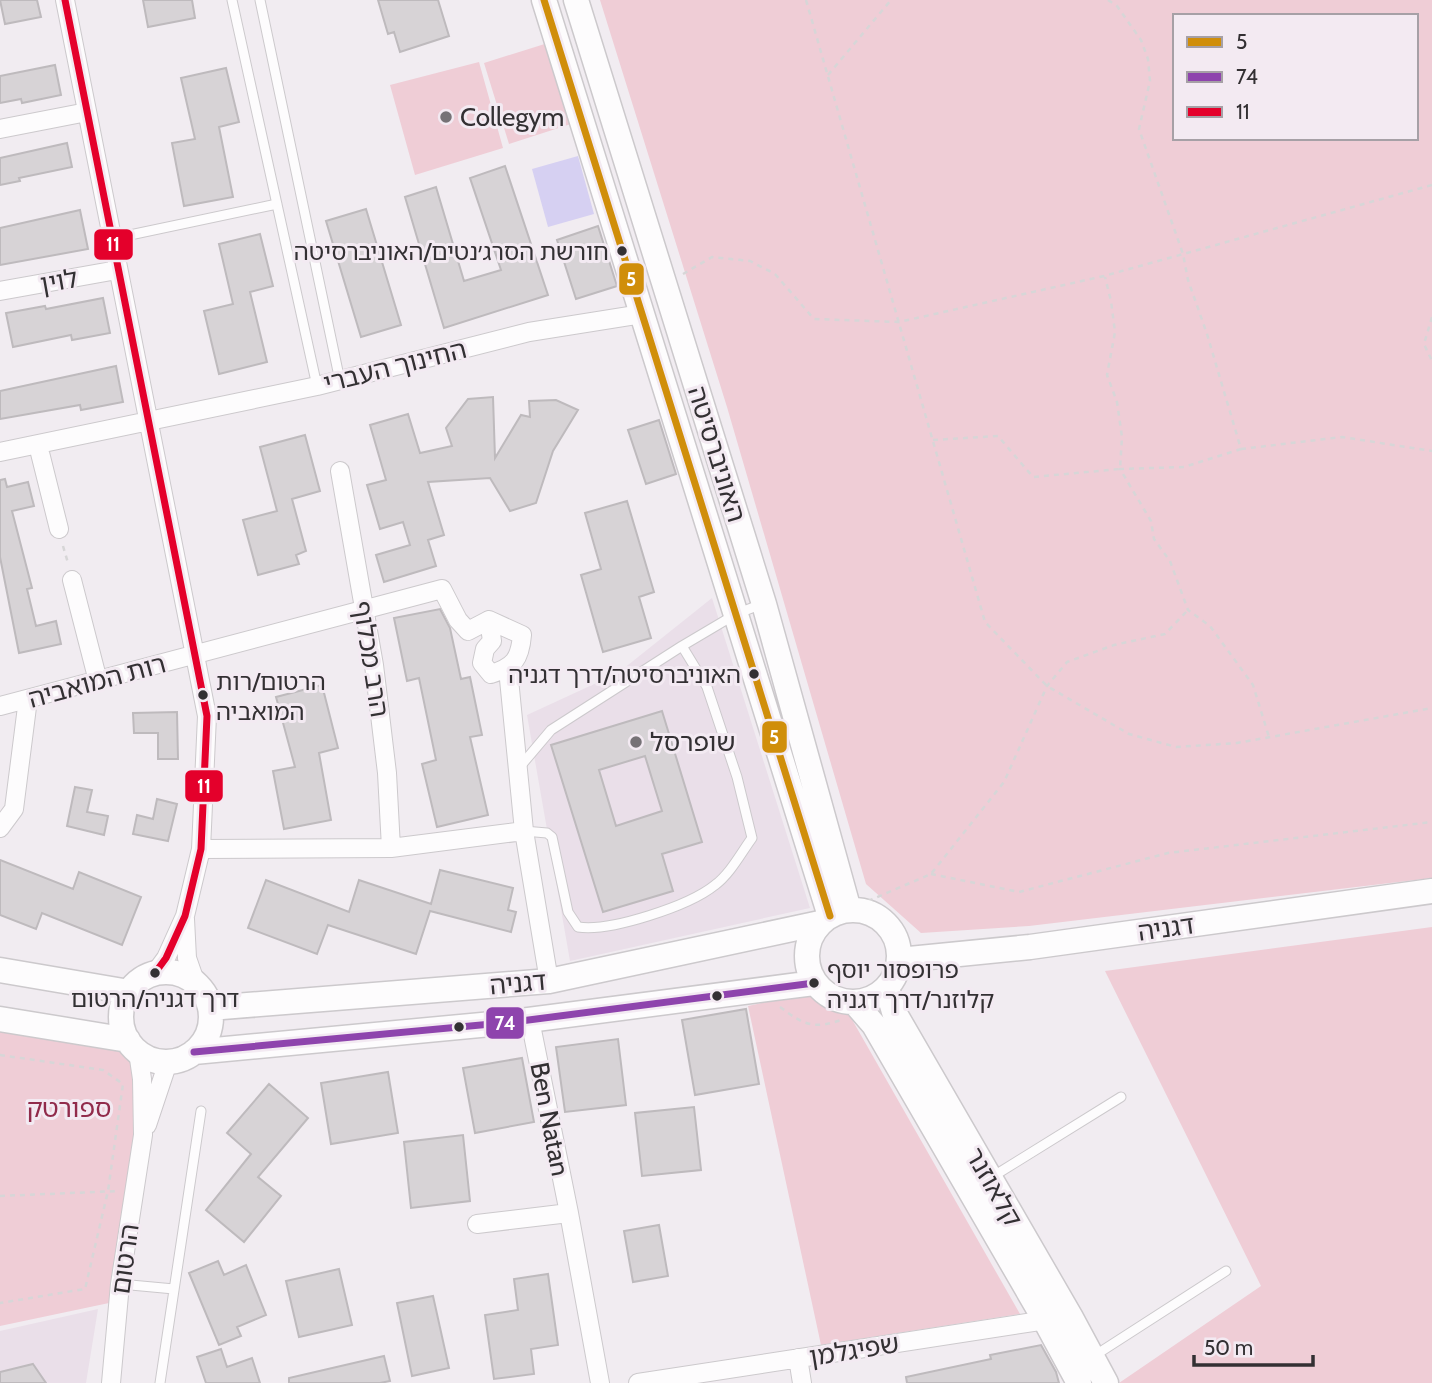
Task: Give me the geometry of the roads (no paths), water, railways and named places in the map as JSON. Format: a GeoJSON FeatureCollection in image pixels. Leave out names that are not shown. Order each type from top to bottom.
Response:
{"type":"FeatureCollection","features":[{"type":"Feature","properties":{"kind":"street"},"geometry":{"type":"LineString","coordinates":[[65,0],[207,716],[201,849],[184,915],[166,958],[155,974]]}},
{"type":"Feature","properties":{"kind":"street","name":"האוניברסיטה"},"geometry":{"type":"LineString","coordinates":[[544,0],[833,916]]}},
{"type":"Feature","properties":{"kind":"street","name":"האוניברסיטה"},"geometry":{"type":"LineString","coordinates":[[576,0],[764,604],[833,916]]}},
{"type":"Feature","properties":{"kind":"street"},"geometry":{"type":"LineString","coordinates":[[0,129],[86,112]]}},
{"type":"Feature","properties":{"kind":"street","name":"לוין"},"geometry":{"type":"LineString","coordinates":[[0,291],[117,270]]}},
{"type":"Feature","properties":{"kind":"street","name":"החינוך העברי"},"geometry":{"type":"LineString","coordinates":[[0,453],[340,381],[529,332],[642,314]]}},
{"type":"Feature","properties":{"kind":"street"},"geometry":{"type":"LineString","coordinates":[[38,445],[59,529]]}},
{"type":"Feature","properties":{"kind":"street","name":"הרב מכלוף"},"geometry":{"type":"LineString","coordinates":[[340,471],[374,666],[387,773],[391,848]]}},
{"type":"Feature","properties":{"kind":"street"},"geometry":{"type":"LineString","coordinates":[[72,580],[98,681]]}},
{"type":"Feature","properties":{"kind":"street","name":"רות המואביה"},"geometry":{"type":"LineString","coordinates":[[0,706],[364,612],[442,589],[458,620],[468,631],[489,620]]}},
{"type":"Feature","properties":{"kind":"street"},"geometry":{"type":"LineString","coordinates":[[489,620],[522,635],[521,651],[508,669],[491,674],[482,663],[485,649],[492,641],[489,620]]}},
{"type":"Feature","properties":{"kind":"street"},"geometry":{"type":"LineString","coordinates":[[508,669],[524,831],[549,981]]}},
{"type":"Feature","properties":{"kind":"street"},"geometry":{"type":"LineString","coordinates":[[0,828],[14,809],[28,699]]}},
{"type":"Feature","properties":{"kind":"street"},"geometry":{"type":"LineString","coordinates":[[201,849],[391,848],[524,831]]}},
{"type":"Feature","properties":{"kind":"street","name":"דגניה"},"geometry":{"type":"LineString","coordinates":[[899,960],[1030,947],[1432,891]]}},
{"type":"Feature","properties":{"kind":"street"},"geometry":{"type":"LineString","coordinates":[[871,914],[890,929],[897,944],[899,960],[896,974],[887,988],[871,999],[855,1003],[840,1001],[825,994],[814,983],[807,968],[806,951],[811,936],[833,916],[871,914]]}},
{"type":"Feature","properties":{"kind":"street"},"geometry":{"type":"LineString","coordinates":[[184,915],[187,958],[196,984]]}},
{"type":"Feature","properties":{"kind":"street","name":"דגניה"},"geometry":{"type":"LineString","coordinates":[[210,1008],[549,981],[833,916]]}},
{"type":"Feature","properties":{"kind":"street"},"geometry":{"type":"LineString","coordinates":[[0,970],[129,992]]}},
{"type":"Feature","properties":{"kind":"street"},"geometry":{"type":"LineString","coordinates":[[177,973],[196,984],[206,996],[210,1008],[210,1024],[205,1040],[186,1058],[168,1062],[147,1058],[133,1046],[122,1021],[124,1001],[129,992],[145,977],[155,974],[177,973]]}},
{"type":"Feature","properties":{"kind":"street","name":"דגניה"},"geometry":{"type":"LineString","coordinates":[[194,1052],[513,1022],[814,983]]}},
{"type":"Feature","properties":{"kind":"street","name":"קלאוזנר"},"geometry":{"type":"LineString","coordinates":[[887,988],[894,1012],[1106,1383]]}},
{"type":"Feature","properties":{"kind":"street","name":"קלאוזנר"},"geometry":{"type":"LineString","coordinates":[[855,1003],[874,1025],[1079,1383]]}},
{"type":"Feature","properties":{"kind":"street"},"geometry":{"type":"LineString","coordinates":[[0,1019],[133,1046]]}},
{"type":"Feature","properties":{"kind":"street","name":"Ben Natan"},"geometry":{"type":"LineString","coordinates":[[531,1025],[600,1383]]}},
{"type":"Feature","properties":{"kind":"street","name":"הרטום"},"geometry":{"type":"LineString","coordinates":[[111,1383],[120,1284],[143,1135],[142,1079],[133,1046]]}},
{"type":"Feature","properties":{"kind":"street","name":"הרטום"},"geometry":{"type":"LineString","coordinates":[[143,1135],[168,1062]]}},
{"type":"Feature","properties":{"kind":"street","name":"Ben Natan"},"geometry":{"type":"LineString","coordinates":[[477,1224],[569,1213]]}},
{"type":"Feature","properties":{"kind":"street","name":"שפיגלמן"},"geometry":{"type":"LineString","coordinates":[[638,1383],[1070,1316]]}},
{"type":"Feature","properties":{"kind":"street"},"geometry":{"type":"LineString","coordinates":[[798,1358],[802,1383]]}},
{"type":"Feature","properties":{"kind":"lane"},"geometry":{"type":"LineString","coordinates":[[232,0],[317,386]]}},
{"type":"Feature","properties":{"kind":"lane"},"geometry":{"type":"LineString","coordinates":[[260,0],[340,381]]}},
{"type":"Feature","properties":{"kind":"lane"},"geometry":{"type":"LineString","coordinates":[[111,239],[277,204]]}},
{"type":"Feature","properties":{"kind":"lane"},"geometry":{"type":"LineString","coordinates":[[517,770],[551,730],[736,614],[764,604]]}},
{"type":"Feature","properties":{"kind":"lane"},"geometry":{"type":"LineString","coordinates":[[524,831],[548,833],[552,836],[568,912],[578,927],[592,929],[665,911],[716,885],[752,838],[737,778],[707,687],[682,646]]}},
{"type":"Feature","properties":{"kind":"lane"},"geometry":{"type":"LineString","coordinates":[[989,1179],[1121,1097]]}},
{"type":"Feature","properties":{"kind":"lane"},"geometry":{"type":"LineString","coordinates":[[160,1383],[201,1111]]}},
{"type":"Feature","properties":{"kind":"lane"},"geometry":{"type":"LineString","coordinates":[[1092,1357],[1226,1271]]}},
{"type":"Feature","properties":{"kind":"lane"},"geometry":{"type":"LineString","coordinates":[[120,1284],[174,1289]]}},
{"type":"Feature","properties":{"kind":"place","name":"Collegym"},"geometry":{"type":"Point","coordinates":[446,117]}},
{"type":"Feature","properties":{"kind":"place","name":"חורשת הסרג׳נטים/האוניברסיטה"},"geometry":{"type":"Point","coordinates":[622,251]}},
{"type":"Feature","properties":{"kind":"place","name":"האוניברסיטה/דרך דגניה"},"geometry":{"type":"Point","coordinates":[754,674]}},
{"type":"Feature","properties":{"kind":"place","name":"הרטום/רות המואביה"},"geometry":{"type":"Point","coordinates":[203,695]}},
{"type":"Feature","properties":{"kind":"place","name":"שופרסל"},"geometry":{"type":"Point","coordinates":[636,742]}},
{"type":"Feature","properties":{"kind":"place","name":"דרך דגניה/הרטום"},"geometry":{"type":"Point","coordinates":[155,973]}},
{"type":"Feature","properties":{"kind":"place","name":"פרופסור יוסף קלוזנר/דרך דגניה"},"geometry":{"type":"Point","coordinates":[814,983]}},
{"type":"Feature","properties":{"kind":"park label","name":"ספורטק"},"geometry":{"type":"Point","coordinates":[69,1108]}}]}
